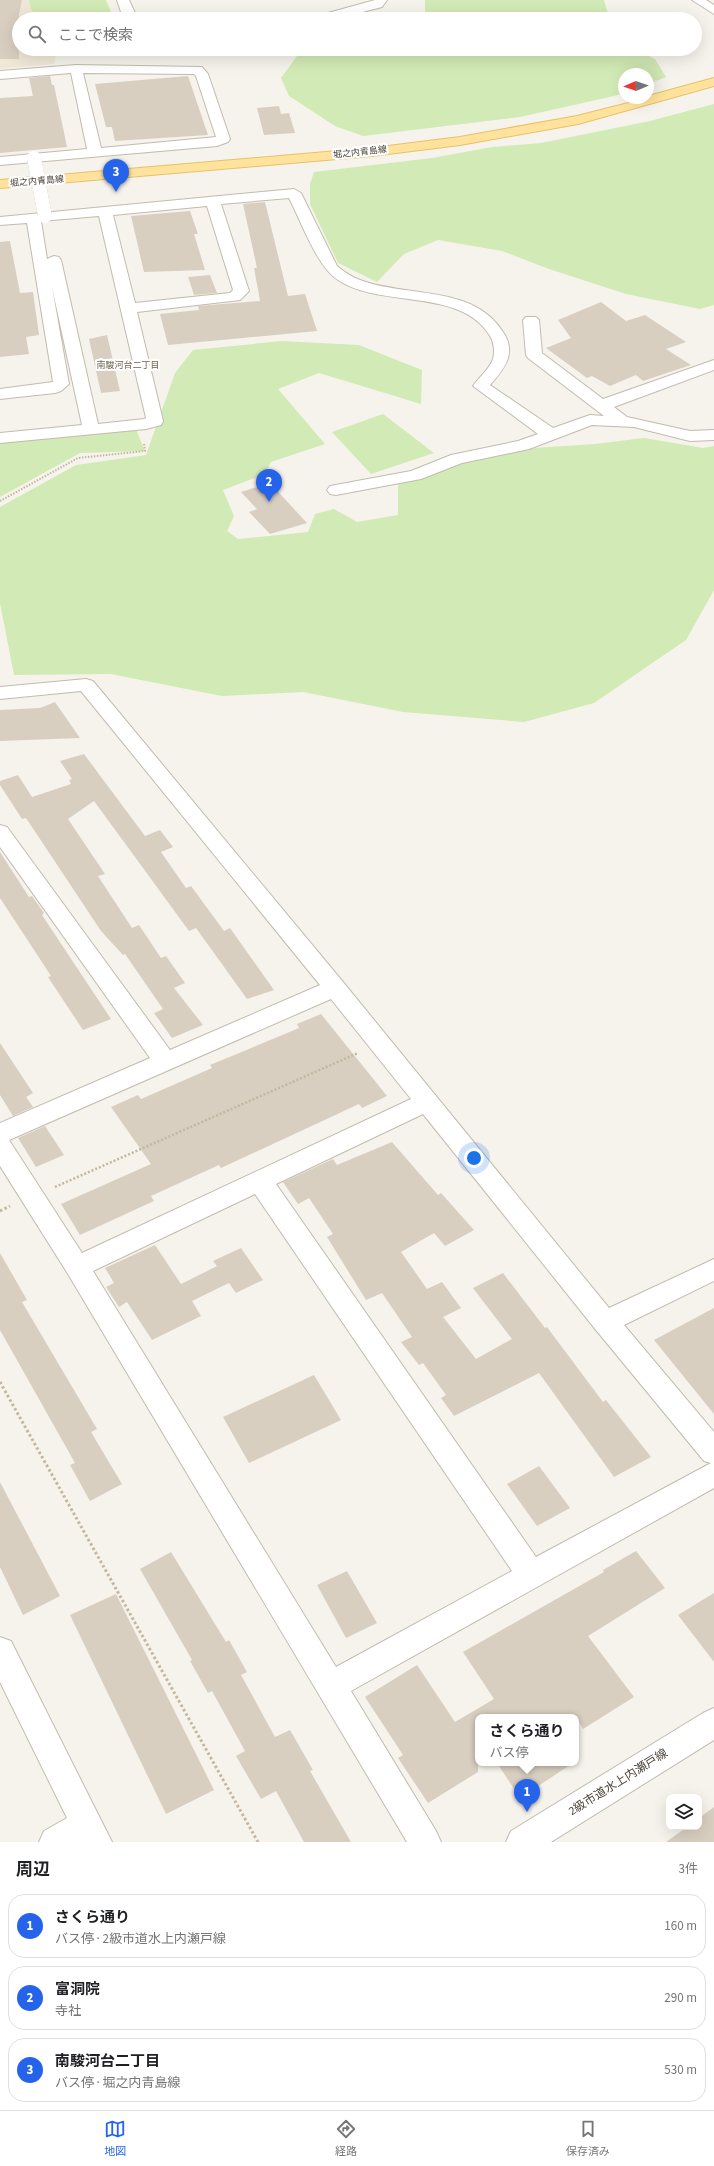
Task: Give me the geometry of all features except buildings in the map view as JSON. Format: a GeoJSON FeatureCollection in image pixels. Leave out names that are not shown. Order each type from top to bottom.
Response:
{"type":"FeatureCollection","features":[{"type":"Feature","properties":{"kind":"main road","name":"堀之内青島線"},"geometry":{"type":"LineString","coordinates":[[0,184],[372,152],[460,141],[578,120],[714,82]]}},
{"type":"Feature","properties":{"kind":"main road","name":"堀之内青島線"},"geometry":{"type":"LineString","coordinates":[[0,191],[401,156],[469,148],[583,127],[714,93]]}},
{"type":"Feature","properties":{"kind":"street"},"geometry":{"type":"LineString","coordinates":[[123,0],[127,12]]}},
{"type":"Feature","properties":{"kind":"street"},"geometry":{"type":"LineString","coordinates":[[347,12],[378,4],[381,0]]}},
{"type":"Feature","properties":{"kind":"street"},"geometry":{"type":"LineString","coordinates":[[698,0],[714,10]]}},
{"type":"Feature","properties":{"kind":"street"},"geometry":{"type":"LineString","coordinates":[[328,4],[334,12]]}},
{"type":"Feature","properties":{"kind":"street"},"geometry":{"type":"LineString","coordinates":[[0,75],[76,69],[196,70],[202,74],[223,139],[217,142],[0,160]]}},
{"type":"Feature","properties":{"kind":"street"},"geometry":{"type":"LineString","coordinates":[[76,69],[95,152]]}},
{"type":"Feature","properties":{"kind":"street"},"geometry":{"type":"LineString","coordinates":[[0,394],[55,388],[61,384],[39,216],[34,158]]}},
{"type":"Feature","properties":{"kind":"street"},"geometry":{"type":"LineString","coordinates":[[0,221],[39,216],[294,193],[331,268],[341,277],[357,284],[378,290],[433,297],[457,304],[482,317],[496,330],[501,344],[501,359],[482,386],[550,434]]}},
{"type":"Feature","properties":{"kind":"street"},"geometry":{"type":"LineString","coordinates":[[128,308],[235,297],[241,291],[212,200]]}},
{"type":"Feature","properties":{"kind":"street"},"geometry":{"type":"LineString","coordinates":[[0,438],[140,424],[155,421],[105,210]]}},
{"type":"Feature","properties":{"kind":"street"},"geometry":{"type":"LineString","coordinates":[[39,216],[91,429]]}},
{"type":"Feature","properties":{"kind":"street"},"geometry":{"type":"LineString","coordinates":[[530,320],[534,355],[603,405],[622,421]]}},
{"type":"Feature","properties":{"kind":"street"},"geometry":{"type":"LineString","coordinates":[[603,405],[714,365]]}},
{"type":"Feature","properties":{"kind":"street"},"geometry":{"type":"LineString","coordinates":[[336,490],[415,475],[457,459],[523,445],[590,420],[634,422],[690,436],[714,435]]}},
{"type":"Feature","properties":{"kind":"street"},"geometry":{"type":"LineString","coordinates":[[0,692],[86,686],[335,988],[605,1322],[714,1452]]}},
{"type":"Feature","properties":{"kind":"street"},"geometry":{"type":"LineString","coordinates":[[0,832],[165,1061]]}},
{"type":"Feature","properties":{"kind":"street"},"geometry":{"type":"LineString","coordinates":[[0,1133],[335,988]]}},
{"type":"Feature","properties":{"kind":"street"},"geometry":{"type":"LineString","coordinates":[[77,1267],[427,1102]]}},
{"type":"Feature","properties":{"kind":"street"},"geometry":{"type":"LineString","coordinates":[[0,1146],[77,1267],[425,1842]]}},
{"type":"Feature","properties":{"kind":"street"},"geometry":{"type":"LineString","coordinates":[[260,1181],[532,1575]]}},
{"type":"Feature","properties":{"kind":"street"},"geometry":{"type":"LineString","coordinates":[[605,1322],[714,1269]]}},
{"type":"Feature","properties":{"kind":"street"},"geometry":{"type":"LineString","coordinates":[[331,1686],[714,1474]]}},
{"type":"Feature","properties":{"kind":"street"},"geometry":{"type":"LineString","coordinates":[[0,1651],[92,1833],[55,1842]]}},
{"type":"Feature","properties":{"kind":"street","name":"2級市道水上内瀬戸線"},"geometry":{"type":"LineString","coordinates":[[522,1842],[714,1723]]}},
{"type":"Feature","properties":{"kind":"path"},"geometry":{"type":"LineString","coordinates":[[0,500],[78,458],[145,451],[140,424]]}},
{"type":"Feature","properties":{"kind":"path"},"geometry":{"type":"LineString","coordinates":[[0,1211],[380,1044]]}},
{"type":"Feature","properties":{"kind":"path"},"geometry":{"type":"LineString","coordinates":[[0,1382],[258,1842]]}},
{"type":"Feature","properties":{"kind":"shaded area"},"geometry":{"type":"Polygon","coordinates":[[[0,0],[68,0],[65,12],[12,12],[12,56],[56,56],[54,64],[0,69],[0,0]]]}},
{"type":"Feature","properties":{"kind":"green space"},"geometry":{"type":"Polygon","coordinates":[[[29,0],[106,0],[111,12],[32,12],[29,0]]]}},
{"type":"Feature","properties":{"kind":"green space"},"geometry":{"type":"Polygon","coordinates":[[[425,0],[604,0],[607,12],[425,12],[425,0]]]}},
{"type":"Feature","properties":{"kind":"green space"},"geometry":{"type":"Polygon","coordinates":[[[297,56],[649,56],[655,59],[666,77],[654,82],[654,68],[618,68],[618,95],[614,96],[520,117],[363,136],[335,126],[289,96],[281,78],[297,56]]]}},
{"type":"Feature","properties":{"kind":"green space"},"geometry":{"type":"Polygon","coordinates":[[[714,104],[714,305],[700,309],[626,294],[549,269],[502,251],[438,240],[404,254],[377,282],[338,263],[310,204],[310,184],[314,172],[432,158],[492,147],[541,143],[650,121],[714,104]]]}},
{"type":"Feature","properties":{"kind":"green space"},"geometry":{"type":"Polygon","coordinates":[[[282,341],[359,345],[422,370],[421,404],[319,373],[278,389],[325,444],[271,462],[265,474],[223,490],[234,516],[227,531],[238,539],[308,532],[315,514],[334,509],[357,522],[398,515],[398,475],[458,453],[595,444],[644,438],[703,448],[714,446],[714,590],[686,640],[594,703],[524,722],[403,712],[303,692],[222,696],[111,674],[14,675],[0,603],[0,507],[76,465],[146,455],[175,373],[193,350],[282,341]]]}},
{"type":"Feature","properties":{"kind":"green space"},"geometry":{"type":"Polygon","coordinates":[[[383,414],[434,453],[371,474],[332,432],[383,414]]]}},
{"type":"Feature","properties":{"kind":"green space"},"geometry":{"type":"Polygon","coordinates":[[[135,427],[145,451],[80,453],[0,497],[0,443],[135,427]]]}},
{"type":"Feature","properties":{"kind":"place","name":"南駿河台二丁目"},"geometry":{"type":"Point","coordinates":[116,192]}},
{"type":"Feature","properties":{"kind":"place","name":"富洞院"},"geometry":{"type":"Point","coordinates":[269,502]}},
{"type":"Feature","properties":{"kind":"place","name":"さくら通り"},"geometry":{"type":"Point","coordinates":[527,1812]}},
{"type":"Feature","properties":{"kind":"district","name":"南駿河台二丁目"},"geometry":{"type":"Point","coordinates":[128,365]}}]}
